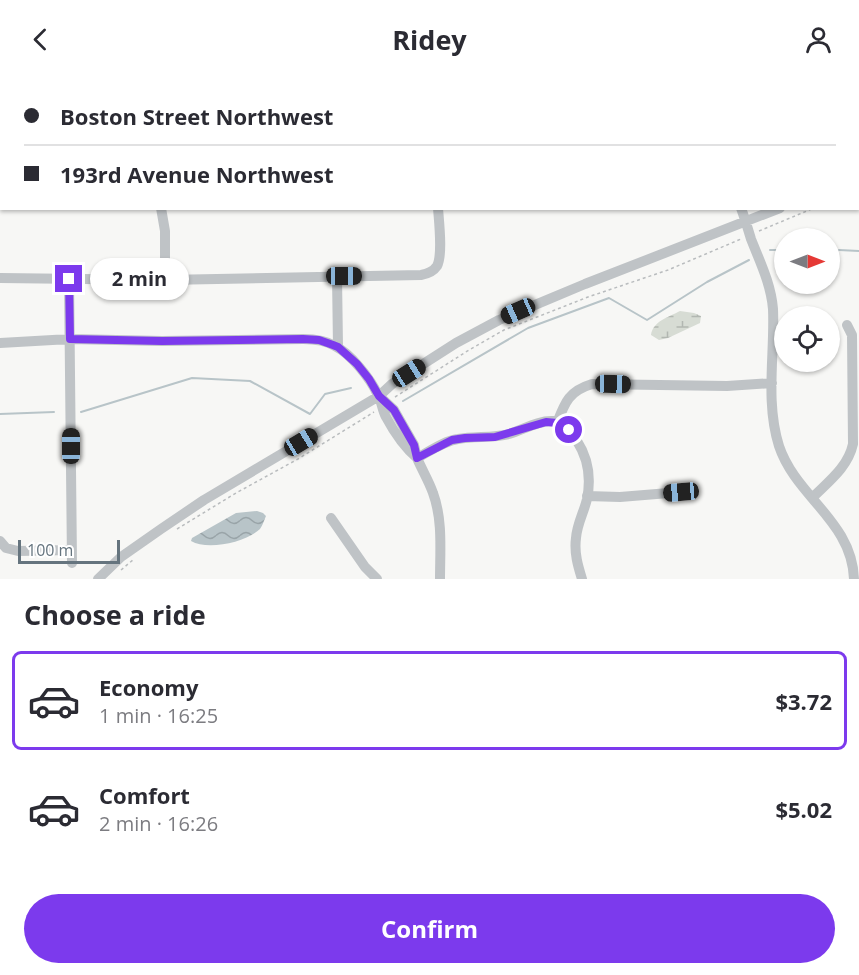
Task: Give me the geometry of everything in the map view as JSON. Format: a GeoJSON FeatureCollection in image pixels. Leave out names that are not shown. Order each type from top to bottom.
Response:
{"type":"FeatureCollection","features":[{"type":"Feature","properties":{"kind":"street"},"geometry":{"type":"LineString","coordinates":[[161,210],[165,231],[165,280]]}},
{"type":"Feature","properties":{"kind":"street"},"geometry":{"type":"LineString","coordinates":[[0,278],[165,280],[421,275],[430,272],[438,261],[438,210]]}},
{"type":"Feature","properties":{"kind":"street"},"geometry":{"type":"LineString","coordinates":[[742,210],[767,279],[772,301],[772,417],[780,447],[795,477],[844,538],[854,568],[854,579]]}},
{"type":"Feature","properties":{"kind":"street"},"geometry":{"type":"LineString","coordinates":[[98,579],[121,556],[204,500],[382,402],[392,384],[456,343],[499,320],[585,284],[775,210]]}},
{"type":"Feature","properties":{"kind":"street"},"geometry":{"type":"LineString","coordinates":[[338,276],[338,347]]}},
{"type":"Feature","properties":{"kind":"street"},"geometry":{"type":"LineString","coordinates":[[69,279],[72,563]]}},
{"type":"Feature","properties":{"kind":"street"},"geometry":{"type":"LineString","coordinates":[[812,498],[844,466],[853,444],[852,335],[847,325]]}},
{"type":"Feature","properties":{"kind":"street"},"geometry":{"type":"LineString","coordinates":[[0,343],[70,339],[162,341],[314,339],[338,347],[357,364],[369,379],[382,402],[384,415],[406,449],[417,458],[434,494],[440,523],[440,579]]}},
{"type":"Feature","properties":{"kind":"street"},"geometry":{"type":"LineString","coordinates":[[557,423],[569,397],[592,384],[727,386],[772,383]]}},
{"type":"Feature","properties":{"kind":"street"},"geometry":{"type":"LineString","coordinates":[[417,458],[452,440],[495,437],[546,422],[557,423],[569,430],[583,453],[589,475],[587,496],[576,537],[575,552],[582,579]]}},
{"type":"Feature","properties":{"kind":"street"},"geometry":{"type":"LineString","coordinates":[[587,496],[620,497],[681,492]]}},
{"type":"Feature","properties":{"kind":"street"},"geometry":{"type":"LineString","coordinates":[[332,518],[365,567],[377,579]]}},
{"type":"Feature","properties":{"kind":"street"},"geometry":{"type":"LineString","coordinates":[[0,541],[6,548],[18,551],[72,550]]}},
{"type":"Feature","properties":{"kind":"path"},"geometry":{"type":"LineString","coordinates":[[177,530],[236,493],[298,459],[382,402],[512,327],[588,297],[668,270],[809,210]]}},
{"type":"Feature","properties":{"kind":"path"},"geometry":{"type":"LineString","coordinates":[[117,573],[140,554]]}},
{"type":"Feature","properties":{"kind":"green space"},"geometry":{"type":"Polygon","coordinates":[[[680,311],[701,316],[700,323],[668,338],[659,340],[651,335],[658,323],[680,311]]]}},
{"type":"Feature","properties":{"kind":"water"},"geometry":{"type":"Polygon","coordinates":[[[257,511],[266,516],[263,524],[254,534],[246,538],[217,545],[198,544],[191,541],[192,538],[236,513],[257,511]]]}},
{"type":"Feature","properties":{"kind":"waterway"},"geometry":{"type":"LineString","coordinates":[[840,250],[859,251]]}},
{"type":"Feature","properties":{"kind":"waterway"},"geometry":{"type":"LineString","coordinates":[[403,401],[528,328],[609,298],[647,320],[707,282],[749,260]]}},
{"type":"Feature","properties":{"kind":"waterway"},"geometry":{"type":"LineString","coordinates":[[81,412],[192,378],[250,381],[310,414],[325,394],[351,388]]}},
{"type":"Feature","properties":{"kind":"waterway"},"geometry":{"type":"LineString","coordinates":[[0,414],[54,412]]}},
{"type":"Feature","properties":{"kind":"route"},"geometry":{"type":"LineString","coordinates":[[69,279],[70,339],[162,341],[303,339],[319,340],[338,347],[357,364],[379,396],[394,410],[414,445],[417,458],[452,440],[495,437],[546,422],[552,421],[569,430]]}}]}
